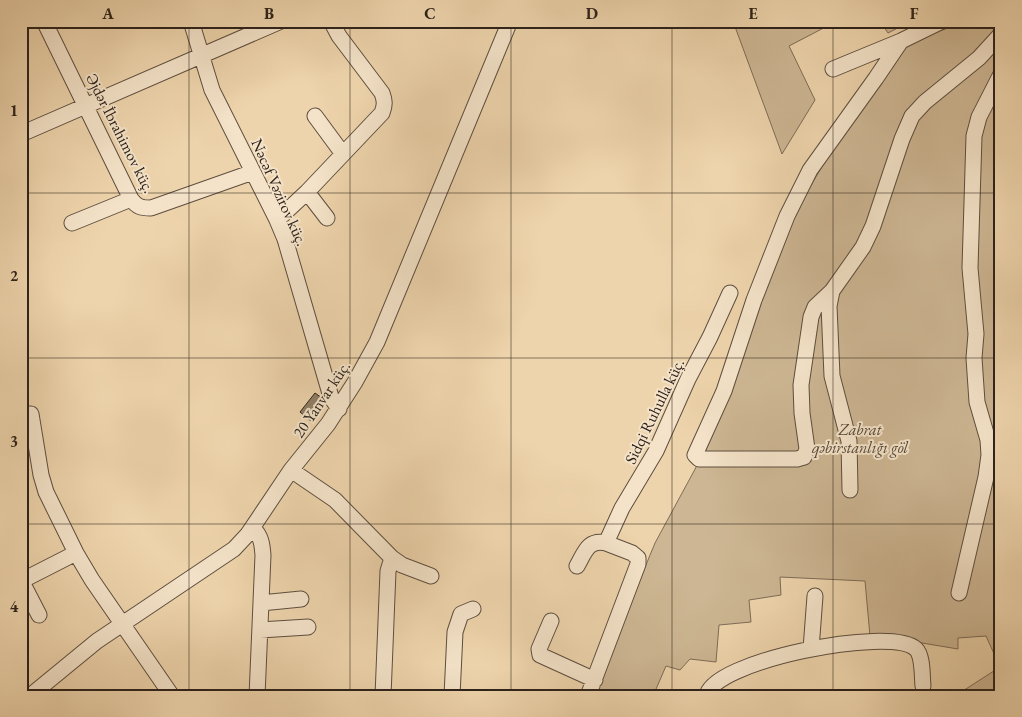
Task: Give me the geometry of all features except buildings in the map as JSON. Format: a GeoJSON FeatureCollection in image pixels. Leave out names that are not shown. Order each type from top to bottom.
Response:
{"type":"FeatureCollection","features":[{"type":"Feature","properties":{"kind":"street","name":"Əjdər İbrahimov küç."},"geometry":{"type":"LineString","coordinates":[[44,21],[136,206],[151,208],[253,172]]}},
{"type":"Feature","properties":{"kind":"street","name":"Nəcəf Vəzirov küç."},"geometry":{"type":"LineString","coordinates":[[191,21],[212,90],[277,220],[331,397],[339,409]]}},
{"type":"Feature","properties":{"kind":"street"},"geometry":{"type":"LineString","coordinates":[[21,134],[281,21]]}},
{"type":"Feature","properties":{"kind":"street"},"geometry":{"type":"LineString","coordinates":[[277,220],[307,192],[382,112],[385,100],[382,93],[339,36],[331,21]]}},
{"type":"Feature","properties":{"kind":"street","name":"20 Yanvar küç."},"geometry":{"type":"LineString","coordinates":[[30,696],[97,641],[224,557],[241,542],[253,528],[291,470],[339,409],[377,342],[510,21]]}},
{"type":"Feature","properties":{"kind":"street"},"geometry":{"type":"LineString","coordinates":[[833,69],[942,21]]}},
{"type":"Feature","properties":{"kind":"street"},"geometry":{"type":"LineString","coordinates":[[900,41],[810,170],[786,216],[754,300],[724,391],[695,455],[699,459],[797,459],[804,457],[807,449],[802,413],[801,385],[815,307],[832,291],[862,247],[873,226],[902,139],[912,116],[925,102],[979,58],[1001,34]]}},
{"type":"Feature","properties":{"kind":"street"},"geometry":{"type":"LineString","coordinates":[[959,593],[986,477],[989,455],[988,440],[977,402],[974,358],[976,334],[970,268],[974,136],[979,118],[1001,74]]}},
{"type":"Feature","properties":{"kind":"street"},"geometry":{"type":"LineString","coordinates":[[315,116],[343,154]]}},
{"type":"Feature","properties":{"kind":"street"},"geometry":{"type":"LineString","coordinates":[[307,192],[327,218]]}},
{"type":"Feature","properties":{"kind":"street"},"geometry":{"type":"LineString","coordinates":[[72,223],[131,199]]}},
{"type":"Feature","properties":{"kind":"street"},"geometry":{"type":"LineString","coordinates":[[832,291],[829,306],[832,376],[848,441],[850,490]]}},
{"type":"Feature","properties":{"kind":"street","name":"Sidqi Ruhulla küç."},"geometry":{"type":"LineString","coordinates":[[606,543],[622,508],[656,451],[688,379],[730,293]]}},
{"type":"Feature","properties":{"kind":"street"},"geometry":{"type":"LineString","coordinates":[[31,414],[41,475],[46,492],[76,553],[172,696]]}},
{"type":"Feature","properties":{"kind":"street"},"geometry":{"type":"LineString","coordinates":[[291,470],[335,500],[392,558],[402,565],[431,576]]}},
{"type":"Feature","properties":{"kind":"street"},"geometry":{"type":"LineString","coordinates":[[253,528],[259,534],[262,541],[257,696]]}},
{"type":"Feature","properties":{"kind":"street"},"geometry":{"type":"LineString","coordinates":[[577,566],[592,543],[597,541],[632,553],[638,558],[638,564],[588,696]]}},
{"type":"Feature","properties":{"kind":"street"},"geometry":{"type":"LineString","coordinates":[[39,615],[25,590],[23,584],[25,579],[76,553]]}},
{"type":"Feature","properties":{"kind":"street"},"geometry":{"type":"LineString","coordinates":[[383,696],[388,571],[392,558]]}},
{"type":"Feature","properties":{"kind":"street"},"geometry":{"type":"LineString","coordinates":[[811,649],[815,596]]}},
{"type":"Feature","properties":{"kind":"street"},"geometry":{"type":"LineString","coordinates":[[261,603],[301,599]]}},
{"type":"Feature","properties":{"kind":"street"},"geometry":{"type":"LineString","coordinates":[[452,696],[455,632],[461,614],[474,609]]}},
{"type":"Feature","properties":{"kind":"street"},"geometry":{"type":"LineString","coordinates":[[551,621],[539,649],[540,655],[595,680]]}},
{"type":"Feature","properties":{"kind":"street"},"geometry":{"type":"LineString","coordinates":[[260,630],[308,627]]}},
{"type":"Feature","properties":{"kind":"street"},"geometry":{"type":"LineString","coordinates":[[707,696],[714,684],[727,675],[788,654],[866,641],[910,646],[917,650],[920,658],[923,686]]}},
{"type":"Feature","properties":{"kind":"green space"},"geometry":{"type":"Polygon","coordinates":[[[719,21],[837,21],[789,46],[815,100],[782,154],[734,24],[719,21]]]}},
{"type":"Feature","properties":{"kind":"green space"},"geometry":{"type":"Polygon","coordinates":[[[880,21],[911,21],[888,33],[880,21]]]}},
{"type":"Feature","properties":{"kind":"green space","name":"Zabrat qəbirstanlığı göl"},"geometry":{"type":"Polygon","coordinates":[[[968,21],[1001,21],[1001,696],[955,696],[1000,667],[986,636],[958,638],[958,649],[870,636],[865,581],[780,577],[781,595],[749,600],[751,622],[719,625],[716,662],[690,659],[680,670],[666,666],[653,696],[592,696],[655,543],[707,447],[792,217],[823,165],[908,42],[968,21]]]}}]}
